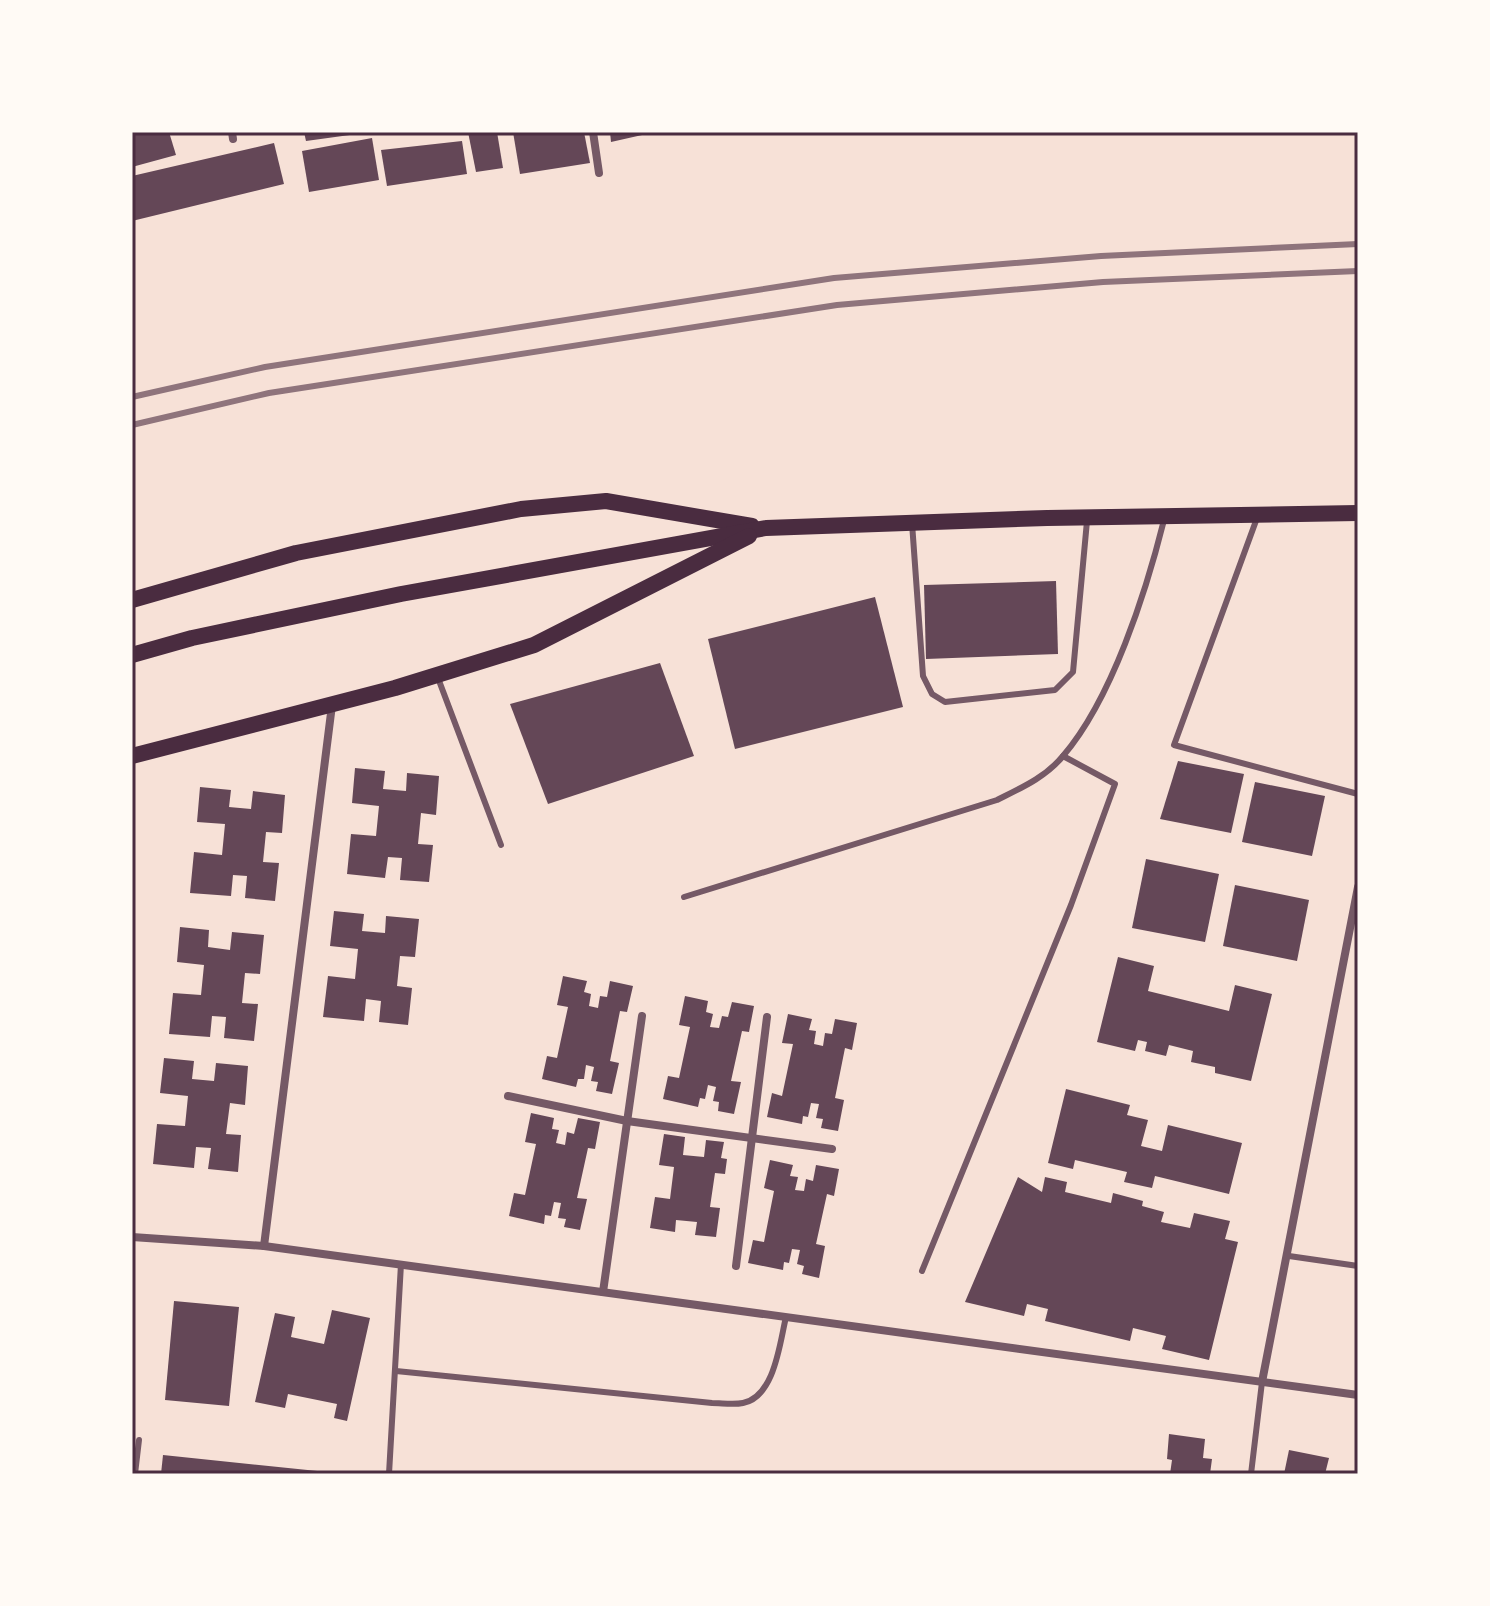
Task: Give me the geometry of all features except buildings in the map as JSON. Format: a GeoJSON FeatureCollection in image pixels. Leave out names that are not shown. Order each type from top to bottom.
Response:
{"type":"FeatureCollection","features":[{"type":"Feature","properties":{"kind":"main road"},"geometry":{"type":"LineString","coordinates":[[132,600],[296,553],[521,509],[606,501],[766,528]]}},
{"type":"Feature","properties":{"kind":"main road"},"geometry":{"type":"LineString","coordinates":[[132,655],[192,638],[401,594],[766,528],[1088,517],[1358,513]]}},
{"type":"Feature","properties":{"kind":"main road"},"geometry":{"type":"LineString","coordinates":[[132,756],[332,705],[534,645],[766,528]]}},
{"type":"Feature","properties":{"kind":"street"},"geometry":{"type":"LineString","coordinates":[[593,132],[599,173]]}},
{"type":"Feature","properties":{"kind":"street"},"geometry":{"type":"LineString","coordinates":[[264,1246],[332,705]]}},
{"type":"Feature","properties":{"kind":"street"},"geometry":{"type":"LineString","coordinates":[[1262,1382],[1289,1256],[1358,887]]}},
{"type":"Feature","properties":{"kind":"street"},"geometry":{"type":"LineString","coordinates":[[603,1292],[642,1016]]}},
{"type":"Feature","properties":{"kind":"street"},"geometry":{"type":"LineString","coordinates":[[736,1266],[767,1017]]}},
{"type":"Feature","properties":{"kind":"street"},"geometry":{"type":"LineString","coordinates":[[508,1096],[627,1121],[832,1149]]}},
{"type":"Feature","properties":{"kind":"street"},"geometry":{"type":"LineString","coordinates":[[132,1237],[264,1246],[1358,1395]]}},
{"type":"Feature","properties":{"kind":"lane"},"geometry":{"type":"LineString","coordinates":[[1258,515],[1174,745],[1358,794]]}},
{"type":"Feature","properties":{"kind":"lane"},"geometry":{"type":"LineString","coordinates":[[684,897],[997,800],[1033,783],[1063,756],[1105,689],[1148,586],[1165,516]]}},
{"type":"Feature","properties":{"kind":"lane"},"geometry":{"type":"LineString","coordinates":[[912,523],[923,676],[932,694],[945,702],[1055,690],[1073,672],[1088,517]]}},
{"type":"Feature","properties":{"kind":"lane"},"geometry":{"type":"LineString","coordinates":[[437,675],[501,845]]}},
{"type":"Feature","properties":{"kind":"lane"},"geometry":{"type":"LineString","coordinates":[[922,1271],[1071,905],[1115,784],[1063,756]]}},
{"type":"Feature","properties":{"kind":"lane"},"geometry":{"type":"LineString","coordinates":[[1289,1256],[1358,1266]]}},
{"type":"Feature","properties":{"kind":"lane"},"geometry":{"type":"LineString","coordinates":[[389,1474],[401,1264]]}},
{"type":"Feature","properties":{"kind":"lane"},"geometry":{"type":"LineString","coordinates":[[396,1371],[625,1395],[747,1403],[762,1390],[774,1368],[786,1317]]}},
{"type":"Feature","properties":{"kind":"lane"},"geometry":{"type":"LineString","coordinates":[[1251,1474],[1262,1382]]}},
{"type":"Feature","properties":{"kind":"lane"},"geometry":{"type":"LineString","coordinates":[[135,1474],[139,1440]]}},
{"type":"Feature","properties":{"kind":"railway"},"geometry":{"type":"LineString","coordinates":[[132,397],[265,367],[834,278],[1101,256],[1358,244]]}},
{"type":"Feature","properties":{"kind":"railway"},"geometry":{"type":"LineString","coordinates":[[132,425],[269,393],[837,305],[1103,282],[1358,271]]}}]}
